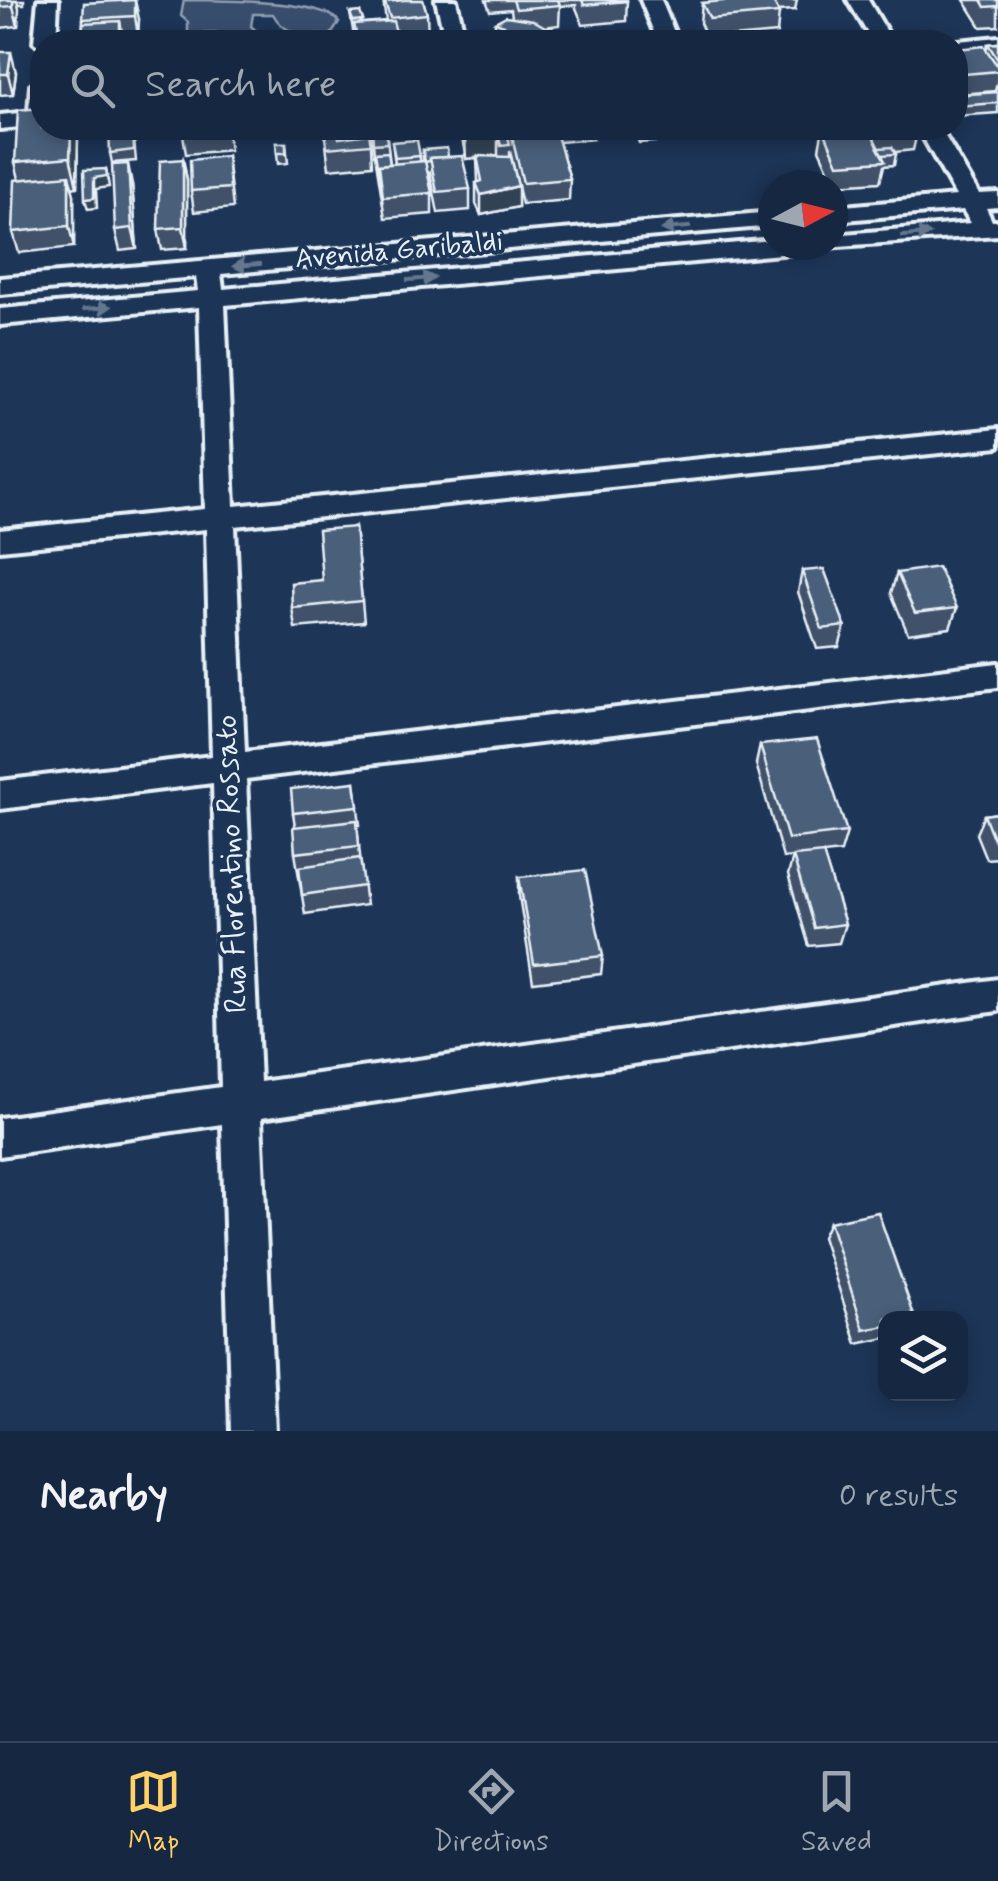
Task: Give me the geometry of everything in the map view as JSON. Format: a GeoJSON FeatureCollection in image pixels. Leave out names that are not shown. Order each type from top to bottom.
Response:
{"type":"FeatureCollection","features":[{"type":"Feature","properties":{"kind":"street"},"geometry":{"type":"LineString","coordinates":[[46,30],[48,0]]}},
{"type":"Feature","properties":{"kind":"street"},"geometry":{"type":"LineString","coordinates":[[446,0],[453,30]]}},
{"type":"Feature","properties":{"kind":"street"},"geometry":{"type":"LineString","coordinates":[[651,0],[663,30]]}},
{"type":"Feature","properties":{"kind":"street"},"geometry":{"type":"LineString","coordinates":[[858,0],[876,30]]}},
{"type":"Feature","properties":{"kind":"street"},"geometry":{"type":"LineString","coordinates":[[968,46],[998,43]]}},
{"type":"Feature","properties":{"kind":"street"},"geometry":{"type":"LineString","coordinates":[[0,122],[30,119]]}},
{"type":"Feature","properties":{"kind":"street"},"geometry":{"type":"LineString","coordinates":[[936,140],[970,202],[994,235]]}},
{"type":"Feature","properties":{"kind":"street"},"geometry":{"type":"LineString","coordinates":[[848,213],[998,200]]}},
{"type":"Feature","properties":{"kind":"street","name":"Avenida Garibaldi"},"geometry":{"type":"LineString","coordinates":[[0,317],[209,283],[758,222]]}},
{"type":"Feature","properties":{"kind":"street"},"geometry":{"type":"LineString","coordinates":[[848,241],[994,235]]}},
{"type":"Feature","properties":{"kind":"street","name":"Avenida Garibaldi"},"geometry":{"type":"LineString","coordinates":[[0,286],[209,283],[758,248]]}},
{"type":"Feature","properties":{"kind":"street","name":"Rua Florentino Rossato"},"geometry":{"type":"LineString","coordinates":[[209,283],[253,1431]]}},
{"type":"Feature","properties":{"kind":"street"},"geometry":{"type":"LineString","coordinates":[[0,540],[998,438]]}},
{"type":"Feature","properties":{"kind":"street"},"geometry":{"type":"LineString","coordinates":[[0,795],[998,676]]}},
{"type":"Feature","properties":{"kind":"street"},"geometry":{"type":"LineString","coordinates":[[0,1136],[998,995]]}},
{"type":"Feature","properties":{"kind":"shaded area"},"geometry":{"type":"Polygon","coordinates":[[[184,0],[245,1],[314,9],[339,22],[334,30],[289,30],[273,14],[253,14],[251,26],[255,30],[188,30],[188,22],[181,16],[184,0]]]}},
{"type":"Feature","properties":{"kind":"building"},"geometry":{"type":"Polygon","coordinates":[[[0,0],[13,0],[13,6],[0,7],[0,0]]]}},
{"type":"Feature","properties":{"kind":"building"},"geometry":{"type":"Polygon","coordinates":[[[135,0],[135,16],[83,19],[84,3],[135,0]]]}},
{"type":"Feature","properties":{"kind":"building"},"geometry":{"type":"Polygon","coordinates":[[[423,0],[427,14],[390,18],[385,2],[423,0]]]}},
{"type":"Feature","properties":{"kind":"building"},"geometry":{"type":"Polygon","coordinates":[[[513,0],[558,0],[560,5],[516,9],[513,0]]]}},
{"type":"Feature","properties":{"kind":"building"},"geometry":{"type":"Polygon","coordinates":[[[582,0],[627,0],[627,1],[584,5],[582,0]]]}},
{"type":"Feature","properties":{"kind":"building"},"geometry":{"type":"Polygon","coordinates":[[[772,0],[779,13],[710,19],[702,3],[772,0]]]}},
{"type":"Feature","properties":{"kind":"building"},"geometry":{"type":"Polygon","coordinates":[[[981,0],[998,0],[998,6],[985,7],[981,0]]]}},
{"type":"Feature","properties":{"kind":"building"},"geometry":{"type":"Polygon","coordinates":[[[360,12],[363,20],[353,21],[350,13],[360,12]]]}},
{"type":"Feature","properties":{"kind":"building"},"geometry":{"type":"Polygon","coordinates":[[[506,16],[533,20],[547,28],[501,30],[504,25],[495,22],[506,16]]]}},
{"type":"Feature","properties":{"kind":"building"},"geometry":{"type":"Polygon","coordinates":[[[120,21],[120,30],[83,30],[83,23],[120,21]]]}},
{"type":"Feature","properties":{"kind":"building"},"geometry":{"type":"Polygon","coordinates":[[[393,21],[395,30],[355,30],[354,24],[393,21]]]}},
{"type":"Feature","properties":{"kind":"building"},"geometry":{"type":"Polygon","coordinates":[[[998,43],[998,60],[988,44],[998,43]]]}},
{"type":"Feature","properties":{"kind":"building"},"geometry":{"type":"Polygon","coordinates":[[[984,46],[998,71],[968,74],[968,48],[984,46]]]}},
{"type":"Feature","properties":{"kind":"building"},"geometry":{"type":"Polygon","coordinates":[[[0,52],[11,52],[8,74],[0,74],[0,52]]]}},
{"type":"Feature","properties":{"kind":"building"},"geometry":{"type":"Polygon","coordinates":[[[998,92],[998,103],[968,105],[968,94],[998,92]]]}},
{"type":"Feature","properties":{"kind":"building"},"geometry":{"type":"Polygon","coordinates":[[[30,109],[30,140],[71,140],[70,157],[15,162],[18,110],[30,109]]]}},
{"type":"Feature","properties":{"kind":"building"},"geometry":{"type":"Polygon","coordinates":[[[109,140],[134,140],[134,150],[110,153],[109,140]]]}},
{"type":"Feature","properties":{"kind":"building"},"geometry":{"type":"Polygon","coordinates":[[[326,140],[370,140],[371,144],[327,148],[326,140]]]}},
{"type":"Feature","properties":{"kind":"building"},"geometry":{"type":"Polygon","coordinates":[[[417,140],[420,156],[395,158],[392,142],[417,140]]]}},
{"type":"Feature","properties":{"kind":"building"},"geometry":{"type":"Polygon","coordinates":[[[513,140],[558,140],[570,179],[523,183],[513,140]]]}},
{"type":"Feature","properties":{"kind":"building"},"geometry":{"type":"Polygon","coordinates":[[[828,140],[875,140],[885,161],[838,164],[828,140]]]}},
{"type":"Feature","properties":{"kind":"building"},"geometry":{"type":"Polygon","coordinates":[[[276,143],[286,143],[286,153],[277,153],[276,143]]]}},
{"type":"Feature","properties":{"kind":"building"},"geometry":{"type":"Polygon","coordinates":[[[892,147],[896,154],[882,155],[878,148],[892,147]]]}},
{"type":"Feature","properties":{"kind":"building"},"geometry":{"type":"Polygon","coordinates":[[[447,148],[448,157],[425,162],[423,150],[447,148]]]}},
{"type":"Feature","properties":{"kind":"building"},"geometry":{"type":"Polygon","coordinates":[[[388,152],[390,164],[379,165],[378,171],[375,153],[388,152]]]}},
{"type":"Feature","properties":{"kind":"building"},"geometry":{"type":"Polygon","coordinates":[[[227,156],[230,188],[191,191],[190,160],[227,156]]]}},
{"type":"Feature","properties":{"kind":"building"},"geometry":{"type":"Polygon","coordinates":[[[462,156],[470,189],[437,192],[430,158],[462,156]]]}},
{"type":"Feature","properties":{"kind":"building"},"geometry":{"type":"Polygon","coordinates":[[[477,156],[511,157],[518,186],[481,195],[476,183],[482,181],[477,156]]]}},
{"type":"Feature","properties":{"kind":"building"},"geometry":{"type":"Polygon","coordinates":[[[183,159],[183,227],[158,229],[160,161],[183,159]]]}},
{"type":"Feature","properties":{"kind":"building"},"geometry":{"type":"Polygon","coordinates":[[[425,161],[432,193],[383,197],[379,165],[425,161]]]}},
{"type":"Feature","properties":{"kind":"building"},"geometry":{"type":"Polygon","coordinates":[[[128,164],[132,228],[115,230],[112,165],[128,164]]]}},
{"type":"Feature","properties":{"kind":"building"},"geometry":{"type":"Polygon","coordinates":[[[106,169],[107,176],[94,178],[94,198],[85,199],[84,170],[106,169]]]}},
{"type":"Feature","properties":{"kind":"building"},"geometry":{"type":"Polygon","coordinates":[[[69,175],[69,226],[13,232],[15,180],[69,175]]]}},
{"type":"Feature","properties":{"kind":"building"},"geometry":{"type":"Polygon","coordinates":[[[355,527],[362,601],[292,608],[291,583],[322,580],[318,530],[355,527]]]}},
{"type":"Feature","properties":{"kind":"building"},"geometry":{"type":"Polygon","coordinates":[[[938,567],[957,608],[915,613],[897,573],[938,567]]]}},
{"type":"Feature","properties":{"kind":"building"},"geometry":{"type":"Polygon","coordinates":[[[824,569],[845,626],[822,629],[802,571],[824,569]]]}},
{"type":"Feature","properties":{"kind":"building"},"geometry":{"type":"Polygon","coordinates":[[[817,739],[847,832],[788,839],[760,745],[817,739]]]}},
{"type":"Feature","properties":{"kind":"building"},"geometry":{"type":"Polygon","coordinates":[[[355,782],[358,806],[293,813],[291,789],[355,782]]]}},
{"type":"Feature","properties":{"kind":"building"},"geometry":{"type":"Polygon","coordinates":[[[998,813],[998,839],[994,840],[984,815],[998,813]]]}},
{"type":"Feature","properties":{"kind":"building"},"geometry":{"type":"Polygon","coordinates":[[[357,820],[359,846],[295,853],[293,827],[357,820]]]}},
{"type":"Feature","properties":{"kind":"building"},"geometry":{"type":"Polygon","coordinates":[[[823,853],[845,924],[814,928],[793,856],[823,853]]]}},
{"type":"Feature","properties":{"kind":"building"},"geometry":{"type":"Polygon","coordinates":[[[360,858],[364,886],[302,895],[299,867],[360,858]]]}},
{"type":"Feature","properties":{"kind":"building"},"geometry":{"type":"Polygon","coordinates":[[[585,870],[603,956],[534,964],[519,877],[585,870]]]}},
{"type":"Feature","properties":{"kind":"building"},"geometry":{"type":"Polygon","coordinates":[[[878,1212],[913,1311],[878,1311],[878,1327],[864,1330],[829,1222],[878,1212]]]}}]}
